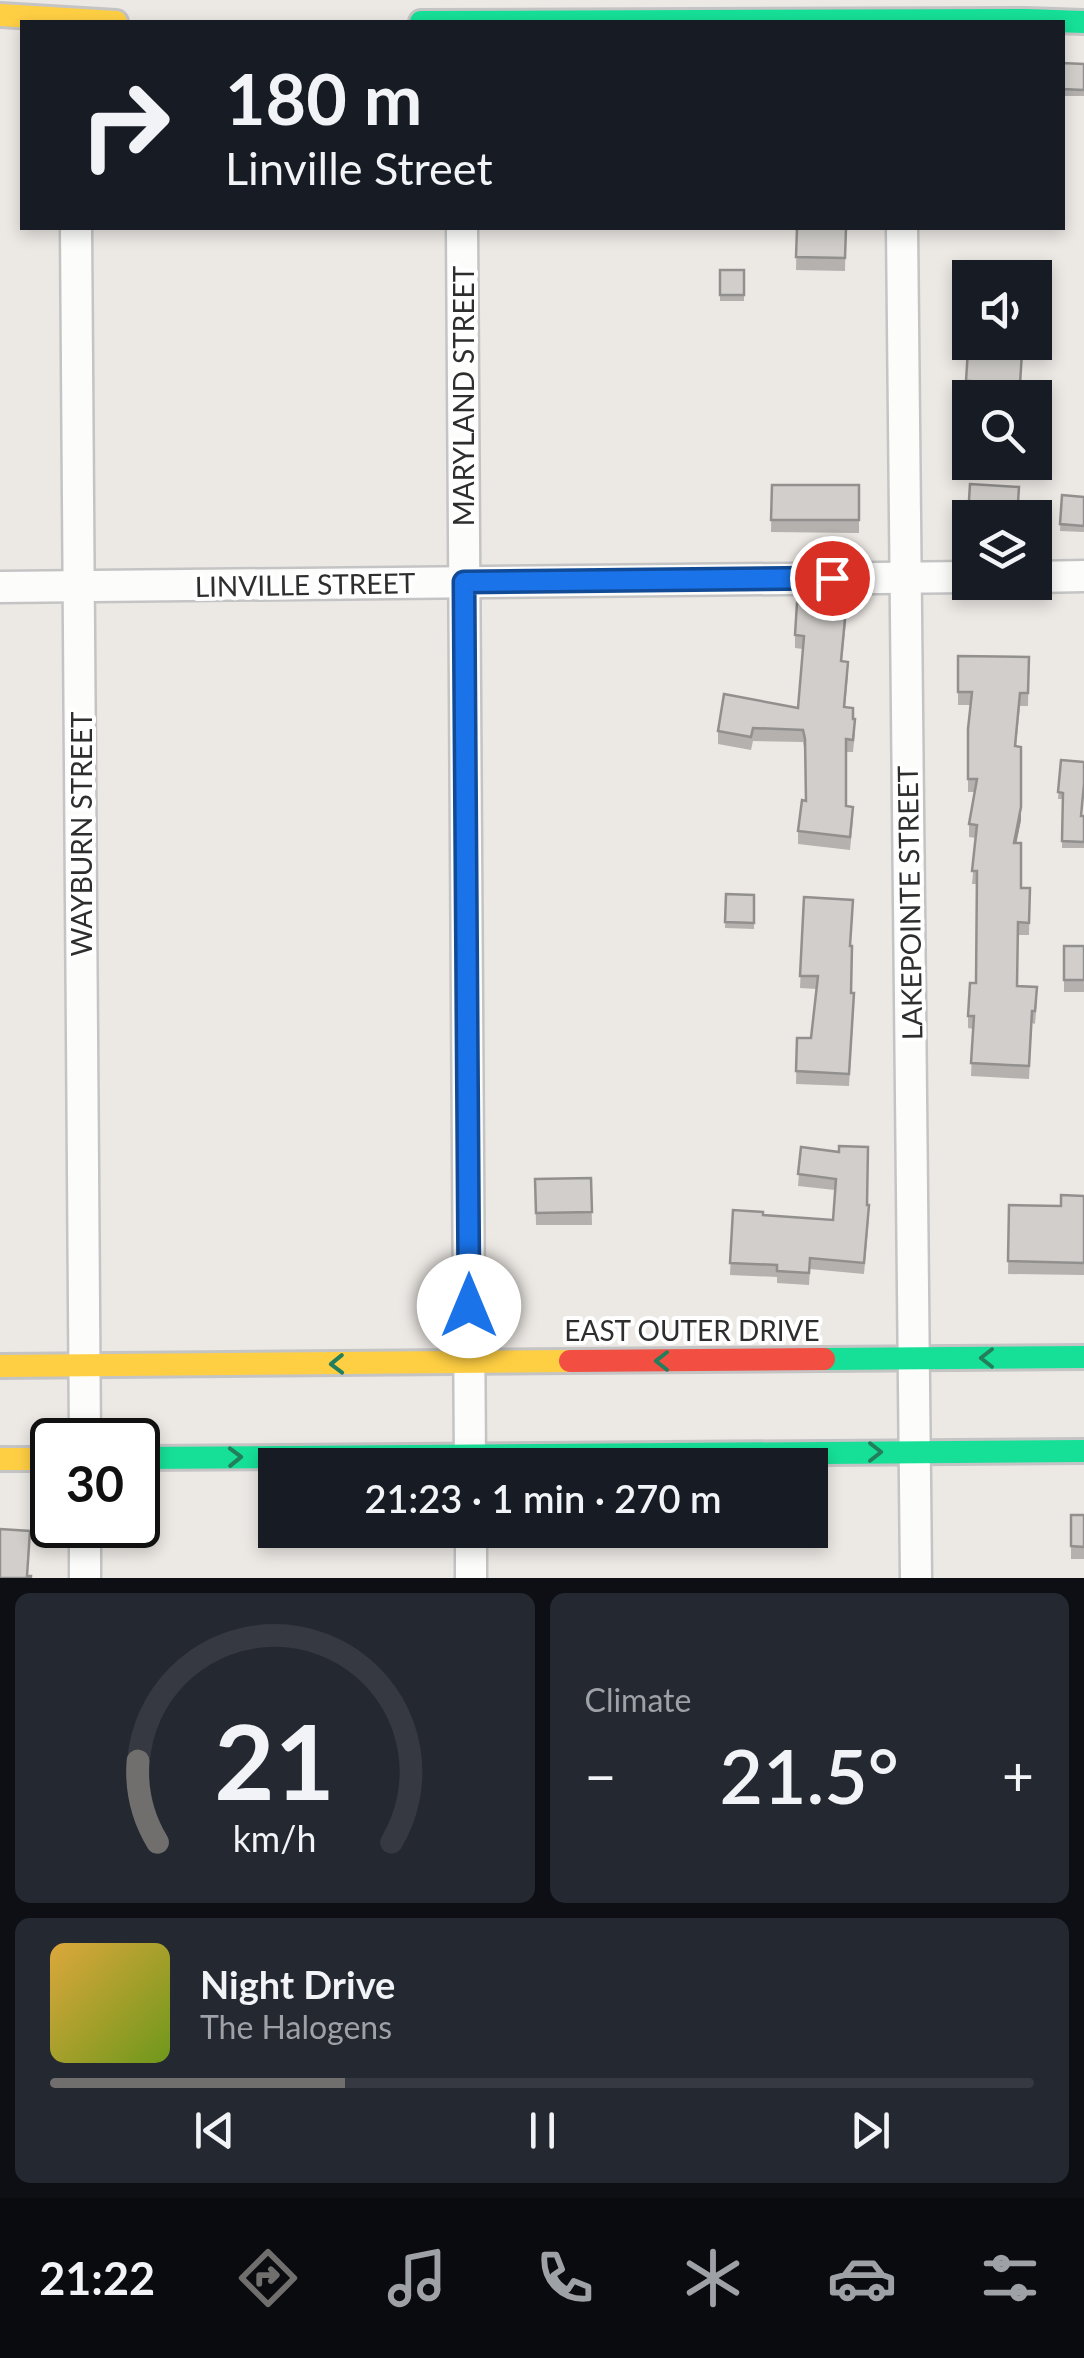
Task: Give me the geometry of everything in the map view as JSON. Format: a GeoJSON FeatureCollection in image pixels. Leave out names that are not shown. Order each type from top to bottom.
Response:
{"type":"FeatureCollection","features":[{"type":"Feature","properties":{"kind":"street"},"geometry":{"type":"LineString","coordinates":[[0,15],[62,20]]}},
{"type":"Feature","properties":{"kind":"street","name":"WAYBURN STREET"},"geometry":{"type":"LineString","coordinates":[[76,230],[84,1418]]}},
{"type":"Feature","properties":{"kind":"street","name":"MARYLAND STREET"},"geometry":{"type":"LineString","coordinates":[[462,230],[470,1448]]}},
{"type":"Feature","properties":{"kind":"street","name":"LAKEPOINTE STREET"},"geometry":{"type":"LineString","coordinates":[[902,230],[916,1578]]}},
{"type":"Feature","properties":{"kind":"street"},"geometry":{"type":"LineString","coordinates":[[1052,577],[1084,576]]}},
{"type":"Feature","properties":{"kind":"street","name":"LINVILLE STREET"},"geometry":{"type":"LineString","coordinates":[[0,587],[952,577]]}},
{"type":"Feature","properties":{"kind":"street","name":"EAST OUTER DRIVE"},"geometry":{"type":"LineString","coordinates":[[0,1366],[1084,1357]]}},
{"type":"Feature","properties":{"kind":"street"},"geometry":{"type":"LineString","coordinates":[[828,1453],[1084,1450]]}},
{"type":"Feature","properties":{"kind":"street"},"geometry":{"type":"LineString","coordinates":[[160,1458],[258,1459]]}},
{"type":"Feature","properties":{"kind":"street"},"geometry":{"type":"LineString","coordinates":[[0,1459],[30,1459]]}},
{"type":"Feature","properties":{"kind":"street"},"geometry":{"type":"LineString","coordinates":[[85,1548],[85,1578]]}},
{"type":"Feature","properties":{"kind":"street"},"geometry":{"type":"LineString","coordinates":[[471,1548],[471,1578]]}},
{"type":"Feature","properties":{"kind":"building"},"geometry":{"type":"Polygon","coordinates":[[[1065,63],[1084,64],[1084,90],[1065,89],[1065,63]]]}},
{"type":"Feature","properties":{"kind":"building"},"geometry":{"type":"Polygon","coordinates":[[[797,230],[846,230],[845,258],[796,257],[797,230]]]}},
{"type":"Feature","properties":{"kind":"building"},"geometry":{"type":"Polygon","coordinates":[[[720,270],[744,270],[744,295],[720,295],[720,270]]]}},
{"type":"Feature","properties":{"kind":"building"},"geometry":{"type":"Polygon","coordinates":[[[967,360],[1022,360],[1020,380],[966,380],[967,360]]]}},
{"type":"Feature","properties":{"kind":"building"},"geometry":{"type":"Polygon","coordinates":[[[970,484],[1019,487],[1018,500],[969,500],[970,484]]]}},
{"type":"Feature","properties":{"kind":"building"},"geometry":{"type":"Polygon","coordinates":[[[772,485],[859,485],[859,520],[771,520],[772,485]]]}},
{"type":"Feature","properties":{"kind":"building"},"geometry":{"type":"Polygon","coordinates":[[[1062,495],[1084,497],[1084,526],[1060,524],[1062,495]]]}},
{"type":"Feature","properties":{"kind":"building"},"geometry":{"type":"Polygon","coordinates":[[[797,603],[846,608],[841,661],[848,662],[844,707],[853,708],[855,719],[853,740],[846,739],[846,806],[853,807],[850,837],[798,831],[802,800],[806,801],[803,730],[753,728],[751,737],[718,731],[724,694],[798,708],[804,636],[795,635],[797,603]]]}},
{"type":"Feature","properties":{"kind":"building"},"geometry":{"type":"Polygon","coordinates":[[[958,656],[1029,657],[1028,693],[1020,693],[1015,746],[1021,747],[1021,807],[1014,843],[1021,843],[1021,888],[1030,888],[1029,923],[1018,922],[1017,986],[1037,987],[1029,1066],[971,1063],[974,1016],[968,1016],[970,983],[976,983],[977,871],[972,871],[977,825],[969,824],[977,779],[968,779],[972,692],[958,692],[958,656]]]}},
{"type":"Feature","properties":{"kind":"building"},"geometry":{"type":"Polygon","coordinates":[[[1061,760],[1084,762],[1084,842],[1062,841],[1063,793],[1058,792],[1061,760]]]}},
{"type":"Feature","properties":{"kind":"building"},"geometry":{"type":"Polygon","coordinates":[[[726,894],[754,895],[754,923],[725,922],[726,894]]]}},
{"type":"Feature","properties":{"kind":"building"},"geometry":{"type":"Polygon","coordinates":[[[804,897],[853,900],[850,946],[854,993],[849,1074],[796,1071],[797,1038],[811,1038],[818,976],[800,976],[804,897]]]}},
{"type":"Feature","properties":{"kind":"building"},"geometry":{"type":"Polygon","coordinates":[[[1064,946],[1084,946],[1084,980],[1064,980],[1064,946]]]}},
{"type":"Feature","properties":{"kind":"building"},"geometry":{"type":"Polygon","coordinates":[[[839,1146],[868,1147],[864,1263],[810,1258],[809,1273],[777,1271],[777,1265],[730,1263],[733,1210],[833,1220],[836,1179],[798,1174],[801,1147],[839,1152],[839,1146]]]}},
{"type":"Feature","properties":{"kind":"building"},"geometry":{"type":"Polygon","coordinates":[[[591,1178],[592,1212],[536,1213],[535,1179],[591,1178]]]}},
{"type":"Feature","properties":{"kind":"building"},"geometry":{"type":"Polygon","coordinates":[[[1061,1195],[1084,1196],[1084,1263],[1008,1261],[1009,1205],[1061,1206],[1061,1195]]]}},
{"type":"Feature","properties":{"kind":"building"},"geometry":{"type":"Polygon","coordinates":[[[1071,1515],[1084,1515],[1084,1547],[1071,1546],[1071,1515]]]}},
{"type":"Feature","properties":{"kind":"building"},"geometry":{"type":"Polygon","coordinates":[[[0,1529],[30,1531],[27,1576],[31,1578],[0,1578],[0,1529]]]}},
{"type":"Feature","properties":{"kind":"traffic: fast"},"geometry":{"type":"LineString","coordinates":[[1065,21],[1084,22]]}},
{"type":"Feature","properties":{"kind":"traffic: fast"},"geometry":{"type":"LineString","coordinates":[[824,1359],[1084,1357]]}},
{"type":"Feature","properties":{"kind":"traffic: fast"},"geometry":{"type":"LineString","coordinates":[[160,1458],[1084,1451]]}},
{"type":"Feature","properties":{"kind":"traffic: slow"},"geometry":{"type":"LineString","coordinates":[[0,15],[83,20]]}},
{"type":"Feature","properties":{"kind":"traffic: slow"},"geometry":{"type":"LineString","coordinates":[[0,1366],[570,1361]]}},
{"type":"Feature","properties":{"kind":"traffic: slow"},"geometry":{"type":"LineString","coordinates":[[0,1459],[30,1459]]}},
{"type":"Feature","properties":{"kind":"traffic: jam"},"geometry":{"type":"LineString","coordinates":[[570,1361],[824,1359]]}},
{"type":"Feature","properties":{"kind":"route"},"geometry":{"type":"LineString","coordinates":[[469,1306],[464,582],[832,578]]}}]}
